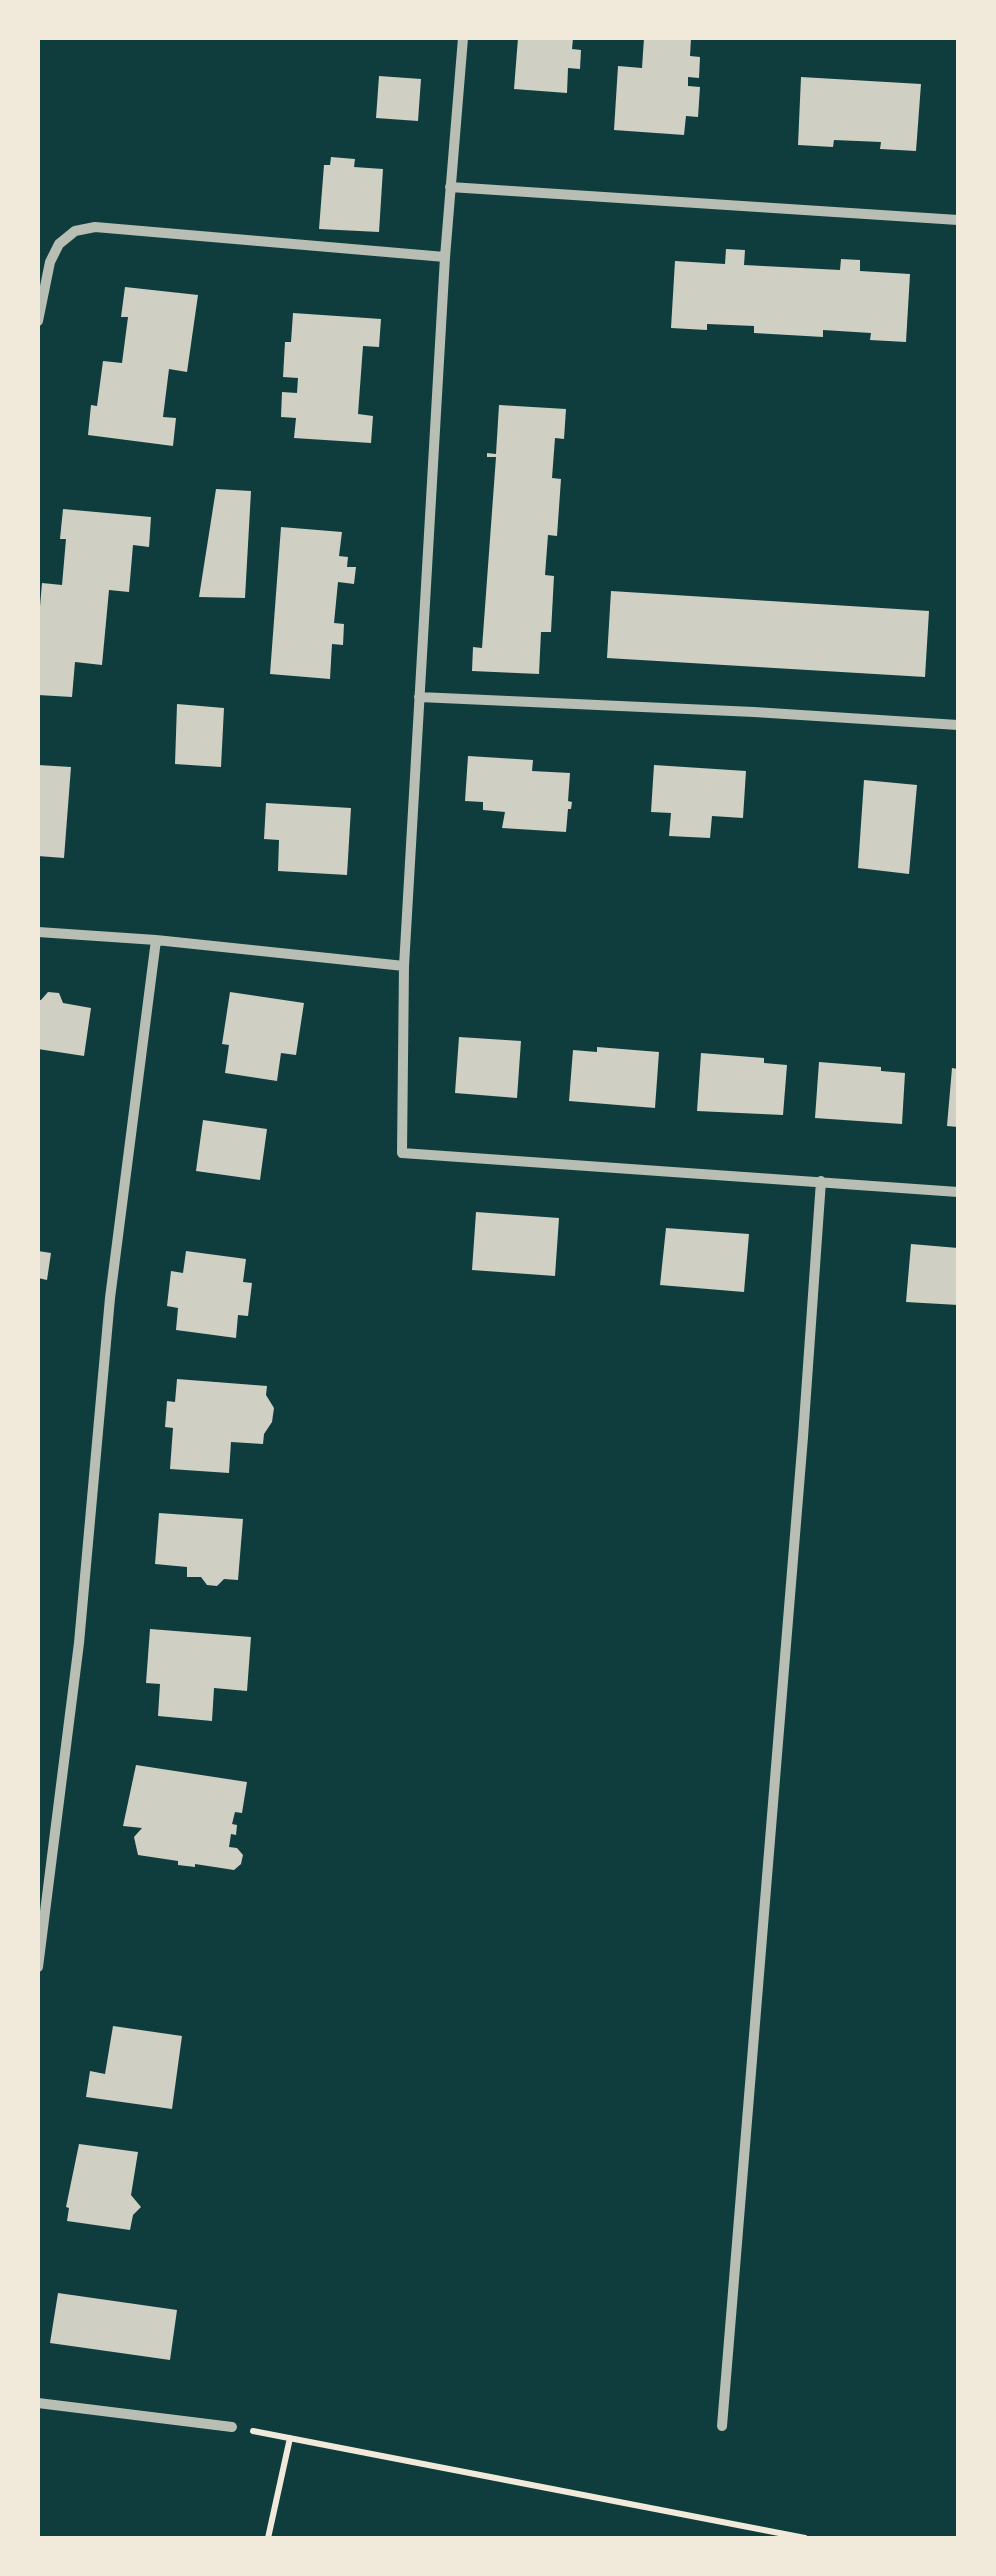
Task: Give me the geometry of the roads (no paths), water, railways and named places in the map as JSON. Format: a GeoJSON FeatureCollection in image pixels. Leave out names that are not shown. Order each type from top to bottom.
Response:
{"type":"FeatureCollection","features":[{"type":"Feature","properties":{"kind":"street"},"geometry":{"type":"LineString","coordinates":[[463,38],[445,258],[404,966],[402,1153],[958,1192]]}},
{"type":"Feature","properties":{"kind":"street"},"geometry":{"type":"LineString","coordinates":[[450,187],[958,220]]}},
{"type":"Feature","properties":{"kind":"street"},"geometry":{"type":"LineString","coordinates":[[38,321],[50,262],[59,244],[75,231],[95,227],[445,258]]}},
{"type":"Feature","properties":{"kind":"street"},"geometry":{"type":"LineString","coordinates":[[419,697],[754,712],[958,726]]}},
{"type":"Feature","properties":{"kind":"street"},"geometry":{"type":"LineString","coordinates":[[38,932],[404,966]]}},
{"type":"Feature","properties":{"kind":"street"},"geometry":{"type":"LineString","coordinates":[[38,1967],[79,1643],[110,1298],[156,940]]}},
{"type":"Feature","properties":{"kind":"street"},"geometry":{"type":"LineString","coordinates":[[722,2426],[803,1437],[820,1181]]}},
{"type":"Feature","properties":{"kind":"street"},"geometry":{"type":"LineString","coordinates":[[38,2403],[232,2427]]}}]}
